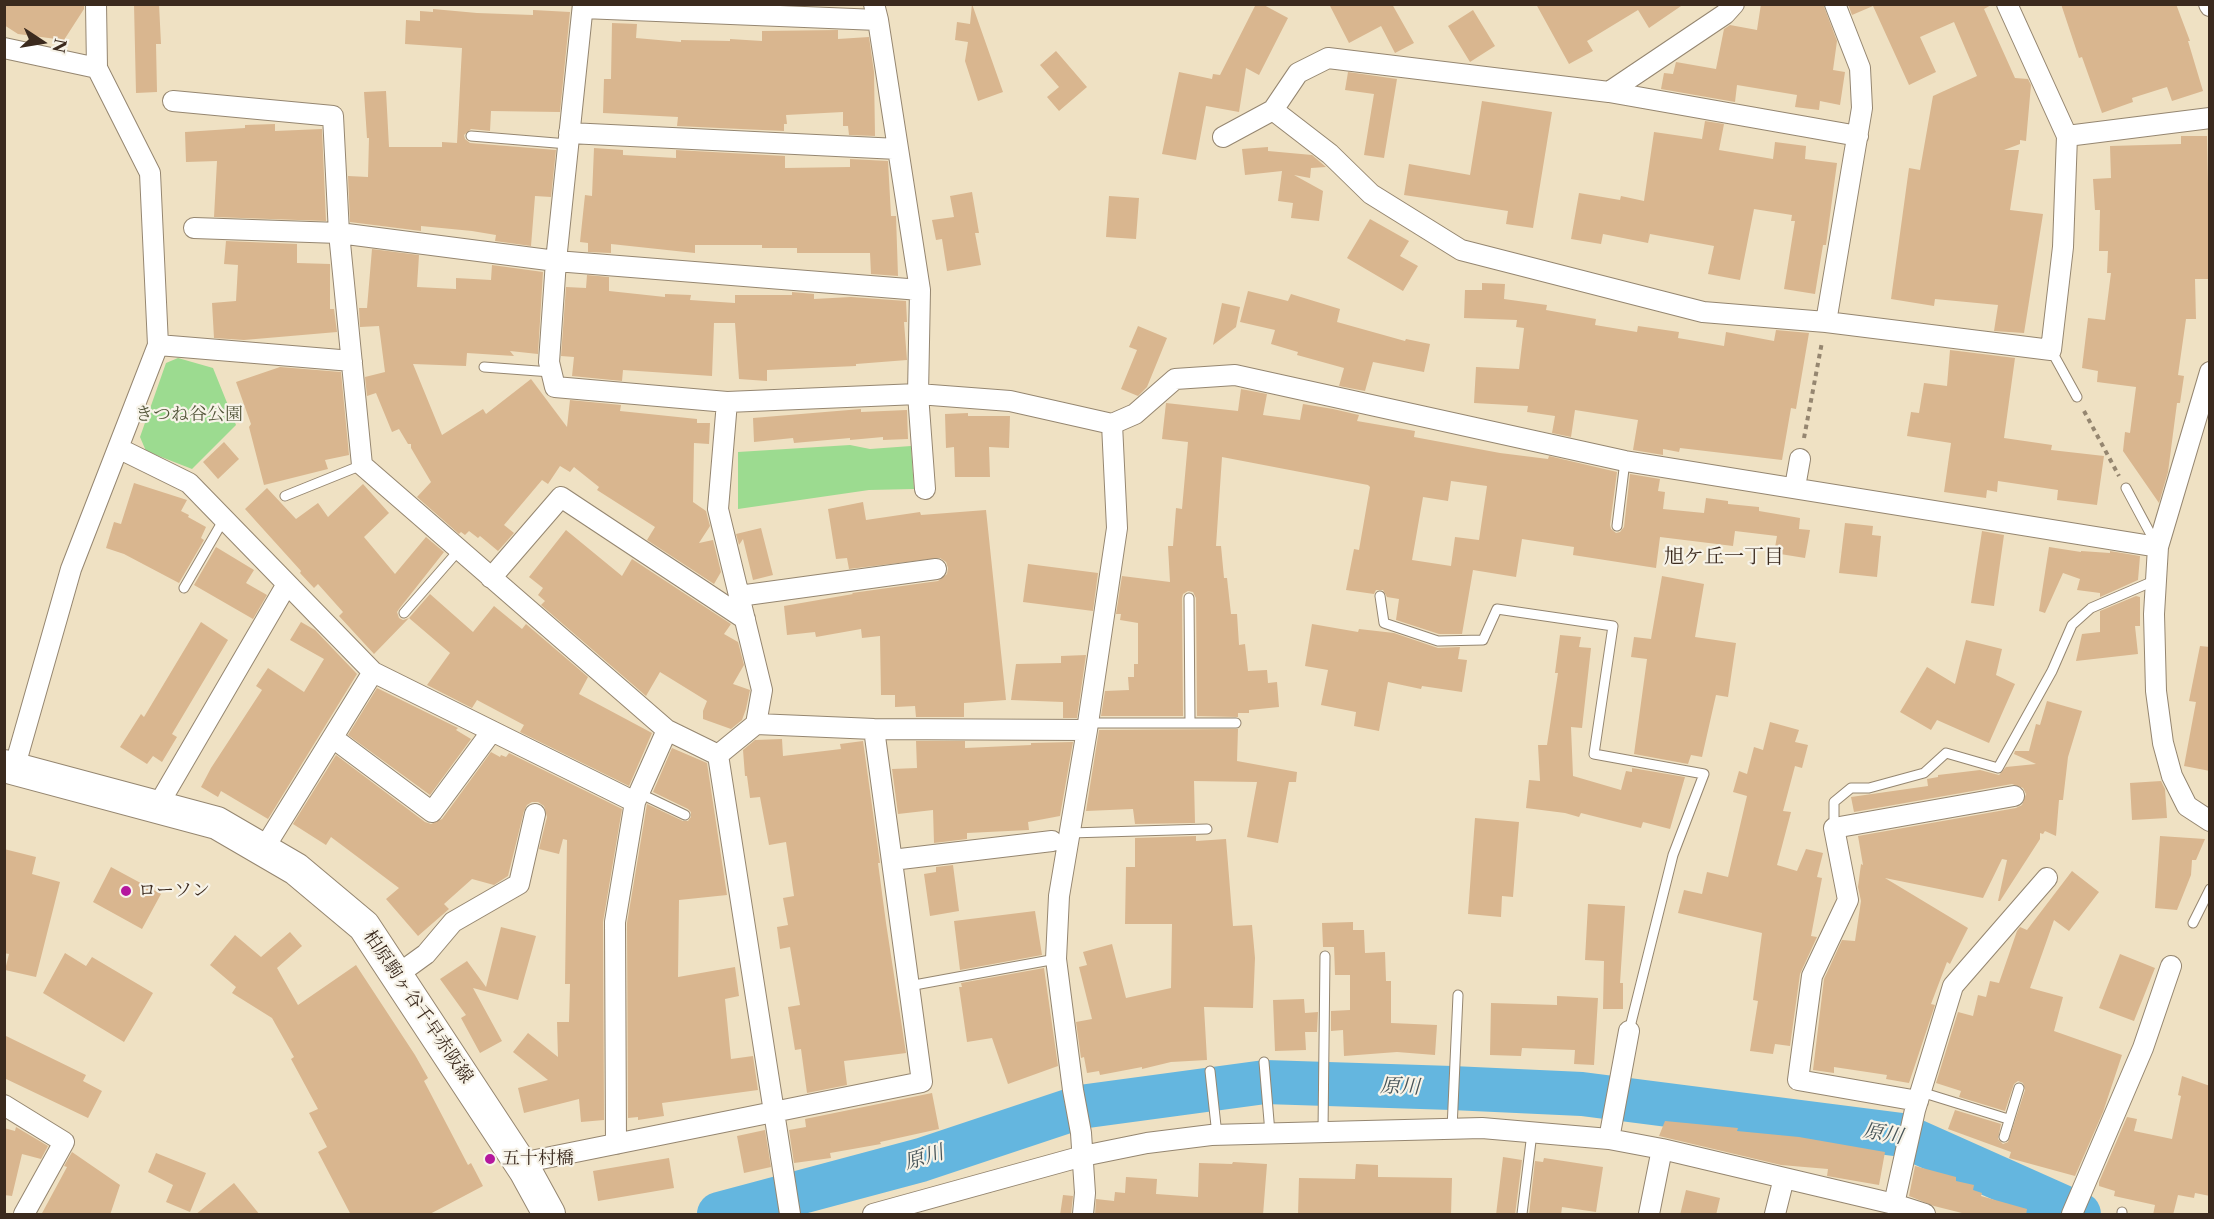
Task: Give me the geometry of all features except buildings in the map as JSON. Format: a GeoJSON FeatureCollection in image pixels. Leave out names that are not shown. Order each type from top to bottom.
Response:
{"type":"FeatureCollection","features":[{"type":"Feature","properties":{"kind":"main road","name":"柏原駒ヶ谷千早赤阪線"},"geometry":{"type":"LineString","coordinates":[[9,768],[217,823],[296,869],[364,926],[523,1168],[549,1215]]}},
{"type":"Feature","properties":{"kind":"street"},"geometry":{"type":"LineString","coordinates":[[9,768],[71,569],[158,345],[150,173],[97,68],[96,4]]}},
{"type":"Feature","properties":{"kind":"street"},"geometry":{"type":"LineString","coordinates":[[1609,93],[1725,14],[1734,4]]}},
{"type":"Feature","properties":{"kind":"street"},"geometry":{"type":"LineString","coordinates":[[1826,322],[1862,108],[1860,68],[1835,4]]}},
{"type":"Feature","properties":{"kind":"street"},"geometry":{"type":"LineString","coordinates":[[1273,110],[1330,154],[1371,194],[1461,250],[1703,312],[1826,322],[2051,350],[2063,247],[2067,136],[2007,4]]}},
{"type":"Feature","properties":{"kind":"street"},"geometry":{"type":"LineString","coordinates":[[925,489],[918,394],[920,290],[876,12],[583,6],[556,261],[549,362],[555,387],[727,402],[918,394],[1010,401],[1112,424],[1135,414],[1175,380],[1235,375],[1625,461],[2158,547]]}},
{"type":"Feature","properties":{"kind":"street"},"geometry":{"type":"LineString","coordinates":[[4,48],[97,68]]}},
{"type":"Feature","properties":{"kind":"street"},"geometry":{"type":"LineString","coordinates":[[1222,137],[1273,110],[1298,73],[1328,58],[1609,93],[1858,136]]}},
{"type":"Feature","properties":{"kind":"street"},"geometry":{"type":"LineString","coordinates":[[173,101],[333,116],[339,233],[362,465],[667,730],[718,755]]}},
{"type":"Feature","properties":{"kind":"street"},"geometry":{"type":"LineString","coordinates":[[2067,136],[2210,118]]}},
{"type":"Feature","properties":{"kind":"street"},"geometry":{"type":"LineString","coordinates":[[569,139],[898,149]]}},
{"type":"Feature","properties":{"kind":"street"},"geometry":{"type":"LineString","coordinates":[[194,228],[339,233],[556,261],[920,290]]}},
{"type":"Feature","properties":{"kind":"street"},"geometry":{"type":"LineString","coordinates":[[158,345],[352,361]]}},
{"type":"Feature","properties":{"kind":"street"},"geometry":{"type":"LineString","coordinates":[[2210,372],[2158,547],[2154,614],[2156,691],[2163,743],[2172,776],[2187,806],[2210,821]]}},
{"type":"Feature","properties":{"kind":"street"},"geometry":{"type":"LineString","coordinates":[[718,755],[756,724],[762,690],[718,509],[727,402]]}},
{"type":"Feature","properties":{"kind":"street"},"geometry":{"type":"LineString","coordinates":[[1083,1215],[1085,1193],[1081,1133],[1073,1090],[1056,959],[1061,837],[1088,727],[1117,528],[1112,424]]}},
{"type":"Feature","properties":{"kind":"street"},"geometry":{"type":"LineString","coordinates":[[118,448],[189,483],[374,672],[492,731],[637,797]]}},
{"type":"Feature","properties":{"kind":"street"},"geometry":{"type":"LineString","coordinates":[[1795,487],[1800,459]]}},
{"type":"Feature","properties":{"kind":"street"},"geometry":{"type":"LineString","coordinates":[[491,578],[561,497],[745,619]]}},
{"type":"Feature","properties":{"kind":"street"},"geometry":{"type":"LineString","coordinates":[[739,596],[936,569]]}},
{"type":"Feature","properties":{"kind":"street"},"geometry":{"type":"LineString","coordinates":[[157,807],[287,584]]}},
{"type":"Feature","properties":{"kind":"street"},"geometry":{"type":"LineString","coordinates":[[263,850],[374,672]]}},
{"type":"Feature","properties":{"kind":"street"},"geometry":{"type":"LineString","coordinates":[[756,724],[874,729],[1088,727]]}},
{"type":"Feature","properties":{"kind":"street"},"geometry":{"type":"LineString","coordinates":[[523,1168],[616,1144],[922,1082],[874,729]]}},
{"type":"Feature","properties":{"kind":"street"},"geometry":{"type":"LineString","coordinates":[[616,1144],[615,922],[637,797],[667,730]]}},
{"type":"Feature","properties":{"kind":"street"},"geometry":{"type":"LineString","coordinates":[[333,738],[432,813],[492,731]]}},
{"type":"Feature","properties":{"kind":"street"},"geometry":{"type":"LineString","coordinates":[[718,755],[790,1215]]}},
{"type":"Feature","properties":{"kind":"street"},"geometry":{"type":"LineString","coordinates":[[1919,1097],[1798,1080],[1812,976],[1848,900],[1834,828],[2014,796]]}},
{"type":"Feature","properties":{"kind":"street"},"geometry":{"type":"LineString","coordinates":[[397,975],[426,954],[453,922],[519,884],[535,814]]}},
{"type":"Feature","properties":{"kind":"street"},"geometry":{"type":"LineString","coordinates":[[892,860],[1061,837]]}},
{"type":"Feature","properties":{"kind":"street"},"geometry":{"type":"LineString","coordinates":[[1880,1206],[1919,1097],[1953,986],[2047,878]]}},
{"type":"Feature","properties":{"kind":"street"},"geometry":{"type":"LineString","coordinates":[[2072,1215],[2143,1048],[2171,966]]}},
{"type":"Feature","properties":{"kind":"street"},"geometry":{"type":"LineString","coordinates":[[1609,1139],[1629,1031]]}},
{"type":"Feature","properties":{"kind":"street"},"geometry":{"type":"LineString","coordinates":[[4,1105],[64,1142],[24,1215]]}},
{"type":"Feature","properties":{"kind":"street"},"geometry":{"type":"LineString","coordinates":[[873,1215],[1083,1156],[1147,1143],[1217,1135],[1270,1124],[1323,1131],[1452,1122],[1482,1128],[1609,1139],[1662,1149],[1784,1178],[1880,1206],[1925,1215]]}},
{"type":"Feature","properties":{"kind":"street"},"geometry":{"type":"LineString","coordinates":[[1649,1215],[1662,1149]]}},
{"type":"Feature","properties":{"kind":"street"},"geometry":{"type":"LineString","coordinates":[[1775,1215],[1784,1178]]}},
{"type":"Feature","properties":{"kind":"lane"},"geometry":{"type":"LineString","coordinates":[[471,136],[569,139]]}},
{"type":"Feature","properties":{"kind":"lane"},"geometry":{"type":"LineString","coordinates":[[2051,350],[2076,397]]}},
{"type":"Feature","properties":{"kind":"lane"},"geometry":{"type":"LineString","coordinates":[[484,367],[551,372]]}},
{"type":"Feature","properties":{"kind":"lane"},"geometry":{"type":"LineString","coordinates":[[1617,526],[1625,461]]}},
{"type":"Feature","properties":{"kind":"lane"},"geometry":{"type":"LineString","coordinates":[[285,496],[362,465]]}},
{"type":"Feature","properties":{"kind":"lane"},"geometry":{"type":"LineString","coordinates":[[2126,488],[2158,547]]}},
{"type":"Feature","properties":{"kind":"lane"},"geometry":{"type":"LineString","coordinates":[[184,588],[224,519]]}},
{"type":"Feature","properties":{"kind":"lane"},"geometry":{"type":"LineString","coordinates":[[404,613],[459,550]]}},
{"type":"Feature","properties":{"kind":"lane"},"geometry":{"type":"LineString","coordinates":[[1834,828],[1834,802],[1851,788],[1869,788],[1924,773],[1946,753],[1998,768],[2052,671],[2072,625],[2091,608],[2156,580]]}},
{"type":"Feature","properties":{"kind":"lane"},"geometry":{"type":"LineString","coordinates":[[1380,596],[1384,622],[1438,641],[1483,640],[1497,609],[1613,626],[1594,754],[1704,774],[1673,855],[1629,1031]]}},
{"type":"Feature","properties":{"kind":"lane"},"geometry":{"type":"LineString","coordinates":[[1189,598],[1190,722]]}},
{"type":"Feature","properties":{"kind":"lane"},"geometry":{"type":"LineString","coordinates":[[1088,727],[1190,722],[1236,723]]}},
{"type":"Feature","properties":{"kind":"lane"},"geometry":{"type":"LineString","coordinates":[[637,797],[685,814]]}},
{"type":"Feature","properties":{"kind":"lane"},"geometry":{"type":"LineString","coordinates":[[1061,837],[1207,829]]}},
{"type":"Feature","properties":{"kind":"lane"},"geometry":{"type":"LineString","coordinates":[[2193,923],[2210,889]]}},
{"type":"Feature","properties":{"kind":"lane"},"geometry":{"type":"LineString","coordinates":[[1323,1131],[1325,956]]}},
{"type":"Feature","properties":{"kind":"lane"},"geometry":{"type":"LineString","coordinates":[[909,986],[1056,959]]}},
{"type":"Feature","properties":{"kind":"lane"},"geometry":{"type":"LineString","coordinates":[[1452,1122],[1458,995]]}},
{"type":"Feature","properties":{"kind":"lane"},"geometry":{"type":"LineString","coordinates":[[1264,1062],[1270,1124]]}},
{"type":"Feature","properties":{"kind":"lane"},"geometry":{"type":"LineString","coordinates":[[1210,1071],[1217,1135]]}},
{"type":"Feature","properties":{"kind":"lane"},"geometry":{"type":"LineString","coordinates":[[2004,1137],[2019,1088]]}},
{"type":"Feature","properties":{"kind":"lane"},"geometry":{"type":"LineString","coordinates":[[1919,1097],[2008,1119]]}},
{"type":"Feature","properties":{"kind":"lane"},"geometry":{"type":"LineString","coordinates":[[1522,1215],[1532,1133]]}},
{"type":"Feature","properties":{"kind":"path"},"geometry":{"type":"LineString","coordinates":[[1800,459],[1826,322]]}},
{"type":"Feature","properties":{"kind":"path"},"geometry":{"type":"LineString","coordinates":[[2076,397],[2126,488]]}},
{"type":"Feature","properties":{"kind":"green space","name":"きつね谷公園"},"geometry":{"type":"Polygon","coordinates":[[[178,358],[213,368],[236,425],[192,469],[146,451],[140,437],[166,363],[178,358]]]}},
{"type":"Feature","properties":{"kind":"green space"},"geometry":{"type":"Polygon","coordinates":[[[850,445],[870,449],[911,446],[914,489],[869,490],[738,509],[738,452],[850,445]]]}},
{"type":"Feature","properties":{"kind":"waterway","name":"原川"},"geometry":{"type":"LineString","coordinates":[[719,1214],[921,1160],[1080,1107],[1265,1082],[1582,1094],[1902,1135],[2079,1214]]}},
{"type":"Feature","properties":{"kind":"place","name":"ローソン"},"geometry":{"type":"Point","coordinates":[126,891]}},
{"type":"Feature","properties":{"kind":"place","name":"五十村橋"},"geometry":{"type":"Point","coordinates":[490,1159]}},
{"type":"Feature","properties":{"kind":"district","name":"旭ケ丘一丁目"},"geometry":{"type":"Point","coordinates":[1724,557]}}]}
